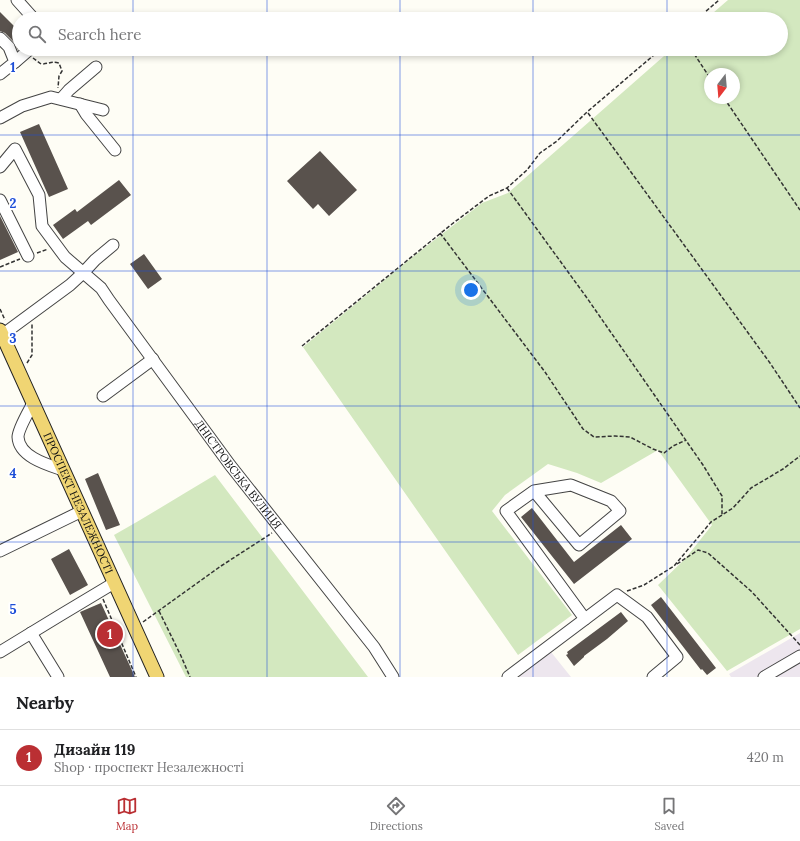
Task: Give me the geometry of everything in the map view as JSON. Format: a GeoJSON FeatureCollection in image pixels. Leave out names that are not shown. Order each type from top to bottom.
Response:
{"type":"FeatureCollection","features":[{"type":"Feature","properties":{"kind":"main road","name":"ПРОСПЕКТ НЕЗАЛЕЖНОСТІ"},"geometry":{"type":"LineString","coordinates":[[1,332],[157,677]]}},
{"type":"Feature","properties":{"kind":"street"},"geometry":{"type":"LineString","coordinates":[[17,0],[28,12]]}},
{"type":"Feature","properties":{"kind":"street"},"geometry":{"type":"LineString","coordinates":[[0,38],[9,47],[12,53]]}},
{"type":"Feature","properties":{"kind":"street"},"geometry":{"type":"LineString","coordinates":[[13,56],[16,62]]}},
{"type":"Feature","properties":{"kind":"street"},"geometry":{"type":"LineString","coordinates":[[0,74],[23,56]]}},
{"type":"Feature","properties":{"kind":"street"},"geometry":{"type":"LineString","coordinates":[[59,99],[96,67]]}},
{"type":"Feature","properties":{"kind":"street"},"geometry":{"type":"LineString","coordinates":[[0,118],[22,106],[51,97],[103,110]]}},
{"type":"Feature","properties":{"kind":"street"},"geometry":{"type":"LineString","coordinates":[[80,104],[114,150]]}},
{"type":"Feature","properties":{"kind":"street","name":"ДНІСТРОВСЬКА ВУЛИЦЯ"},"geometry":{"type":"LineString","coordinates":[[0,167],[15,149],[38,195],[42,226],[65,257],[101,288],[230,465],[374,647],[393,677]]}},
{"type":"Feature","properties":{"kind":"street"},"geometry":{"type":"LineString","coordinates":[[0,200],[28,256]]}},
{"type":"Feature","properties":{"kind":"street"},"geometry":{"type":"LineString","coordinates":[[1,332],[33,312],[70,285],[95,260],[113,245]]}},
{"type":"Feature","properties":{"kind":"street"},"geometry":{"type":"LineString","coordinates":[[103,396],[153,359]]}},
{"type":"Feature","properties":{"kind":"street"},"geometry":{"type":"LineString","coordinates":[[33,403],[23,422],[18,437],[22,448],[29,456],[45,464],[63,470]]}},
{"type":"Feature","properties":{"kind":"street"},"geometry":{"type":"LineString","coordinates":[[534,491],[579,545],[620,511],[611,501],[571,485],[534,491],[506,511],[585,619]]}},
{"type":"Feature","properties":{"kind":"street"},"geometry":{"type":"LineString","coordinates":[[0,551],[82,511]]}},
{"type":"Feature","properties":{"kind":"street"},"geometry":{"type":"LineString","coordinates":[[0,652],[114,583]]}},
{"type":"Feature","properties":{"kind":"street"},"geometry":{"type":"LineString","coordinates":[[508,677],[616,595],[647,617],[678,657],[653,677]]}},
{"type":"Feature","properties":{"kind":"street"},"geometry":{"type":"LineString","coordinates":[[31,633],[58,677]]}},
{"type":"Feature","properties":{"kind":"street"},"geometry":{"type":"LineString","coordinates":[[764,677],[800,656]]}},
{"type":"Feature","properties":{"kind":"path"},"geometry":{"type":"LineString","coordinates":[[705,12],[719,0]]}},
{"type":"Feature","properties":{"kind":"path"},"geometry":{"type":"LineString","coordinates":[[33,56],[41,64],[52,62],[59,63],[62,71],[59,76],[59,99]]}},
{"type":"Feature","properties":{"kind":"path"},"geometry":{"type":"LineString","coordinates":[[302,346],[440,233],[489,196],[507,188],[527,170],[540,153],[557,141],[587,112],[653,56]]}},
{"type":"Feature","properties":{"kind":"path"},"geometry":{"type":"LineString","coordinates":[[696,56],[704,69]]}},
{"type":"Feature","properties":{"kind":"path"},"geometry":{"type":"LineString","coordinates":[[728,104],[800,210]]}},
{"type":"Feature","properties":{"kind":"path"},"geometry":{"type":"LineString","coordinates":[[587,112],[770,363],[800,408]]}},
{"type":"Feature","properties":{"kind":"path"},"geometry":{"type":"LineString","coordinates":[[507,188],[587,298],[703,465],[722,496],[722,514]]}},
{"type":"Feature","properties":{"kind":"path"},"geometry":{"type":"LineString","coordinates":[[440,233],[545,372],[583,429],[594,437],[630,437],[653,450],[664,453],[673,446],[686,440]]}},
{"type":"Feature","properties":{"kind":"path"},"geometry":{"type":"LineString","coordinates":[[25,366],[32,355],[33,312]]}},
{"type":"Feature","properties":{"kind":"path"},"geometry":{"type":"LineString","coordinates":[[674,566],[711,522],[733,508],[750,488],[783,469],[800,456]]}},
{"type":"Feature","properties":{"kind":"path"},"geometry":{"type":"LineString","coordinates":[[140,624],[221,566],[280,528]]}},
{"type":"Feature","properties":{"kind":"path"},"geometry":{"type":"LineString","coordinates":[[616,595],[644,585],[698,550],[708,553],[752,592],[800,645]]}},
{"type":"Feature","properties":{"kind":"path"},"geometry":{"type":"LineString","coordinates":[[100,592],[136,677]]}},
{"type":"Feature","properties":{"kind":"path"},"geometry":{"type":"LineString","coordinates":[[158,611],[190,677]]}},
{"type":"Feature","properties":{"kind":"shaded area"},"geometry":{"type":"Polygon","coordinates":[[[800,633],[800,677],[731,677],[729,674],[800,633]]]}},
{"type":"Feature","properties":{"kind":"shaded area"},"geometry":{"type":"Polygon","coordinates":[[[551,652],[571,677],[519,677],[551,652]]]}},
{"type":"Feature","properties":{"kind":"green space"},"geometry":{"type":"Polygon","coordinates":[[[728,0],[800,0],[800,629],[727,671],[658,585],[685,559],[712,525],[658,450],[601,483],[577,473],[548,464],[505,495],[492,511],[572,615],[518,655],[303,347],[410,259],[482,203],[508,193],[664,56],[788,56],[788,12],[714,12],[728,0]]]}},
{"type":"Feature","properties":{"kind":"green space"},"geometry":{"type":"Polygon","coordinates":[[[215,475],[368,677],[186,677],[114,535],[215,475]]]}},
{"type":"Feature","properties":{"kind":"building"},"geometry":{"type":"Polygon","coordinates":[[[0,12],[12,24],[12,40],[5,33],[0,31],[0,12]]]}},
{"type":"Feature","properties":{"kind":"building"},"geometry":{"type":"Polygon","coordinates":[[[39,124],[68,189],[49,197],[20,132],[39,124]]]}},
{"type":"Feature","properties":{"kind":"building"},"geometry":{"type":"Polygon","coordinates":[[[320,151],[357,190],[329,216],[318,204],[313,209],[287,181],[320,151]]]}},
{"type":"Feature","properties":{"kind":"building"},"geometry":{"type":"Polygon","coordinates":[[[119,180],[131,195],[91,225],[88,221],[63,239],[53,225],[75,209],[77,212],[119,180]]]}},
{"type":"Feature","properties":{"kind":"building"},"geometry":{"type":"Polygon","coordinates":[[[0,216],[18,252],[0,260],[0,216]]]}},
{"type":"Feature","properties":{"kind":"building"},"geometry":{"type":"Polygon","coordinates":[[[144,254],[162,279],[148,289],[130,264],[144,254]]]}},
{"type":"Feature","properties":{"kind":"building"},"geometry":{"type":"Polygon","coordinates":[[[98,473],[120,525],[106,530],[85,479],[98,473]]]}},
{"type":"Feature","properties":{"kind":"building"},"geometry":{"type":"Polygon","coordinates":[[[532,508],[574,562],[621,525],[632,539],[574,584],[521,517],[532,508]]]}},
{"type":"Feature","properties":{"kind":"building"},"geometry":{"type":"Polygon","coordinates":[[[69,549],[88,585],[70,595],[51,559],[69,549]]]}},
{"type":"Feature","properties":{"kind":"building"},"geometry":{"type":"Polygon","coordinates":[[[661,597],[716,668],[707,675],[702,669],[701,670],[651,605],[661,597]]]}},
{"type":"Feature","properties":{"kind":"building"},"geometry":{"type":"Polygon","coordinates":[[[101,603],[135,677],[110,677],[80,612],[101,603]]]}},
{"type":"Feature","properties":{"kind":"building"},"geometry":{"type":"Polygon","coordinates":[[[621,612],[628,621],[584,656],[574,666],[566,655],[568,654],[567,652],[621,612]]]}},
{"type":"Feature","properties":{"kind":"place","name":"Дизайн 119"},"geometry":{"type":"Point","coordinates":[110,634]}}]}
